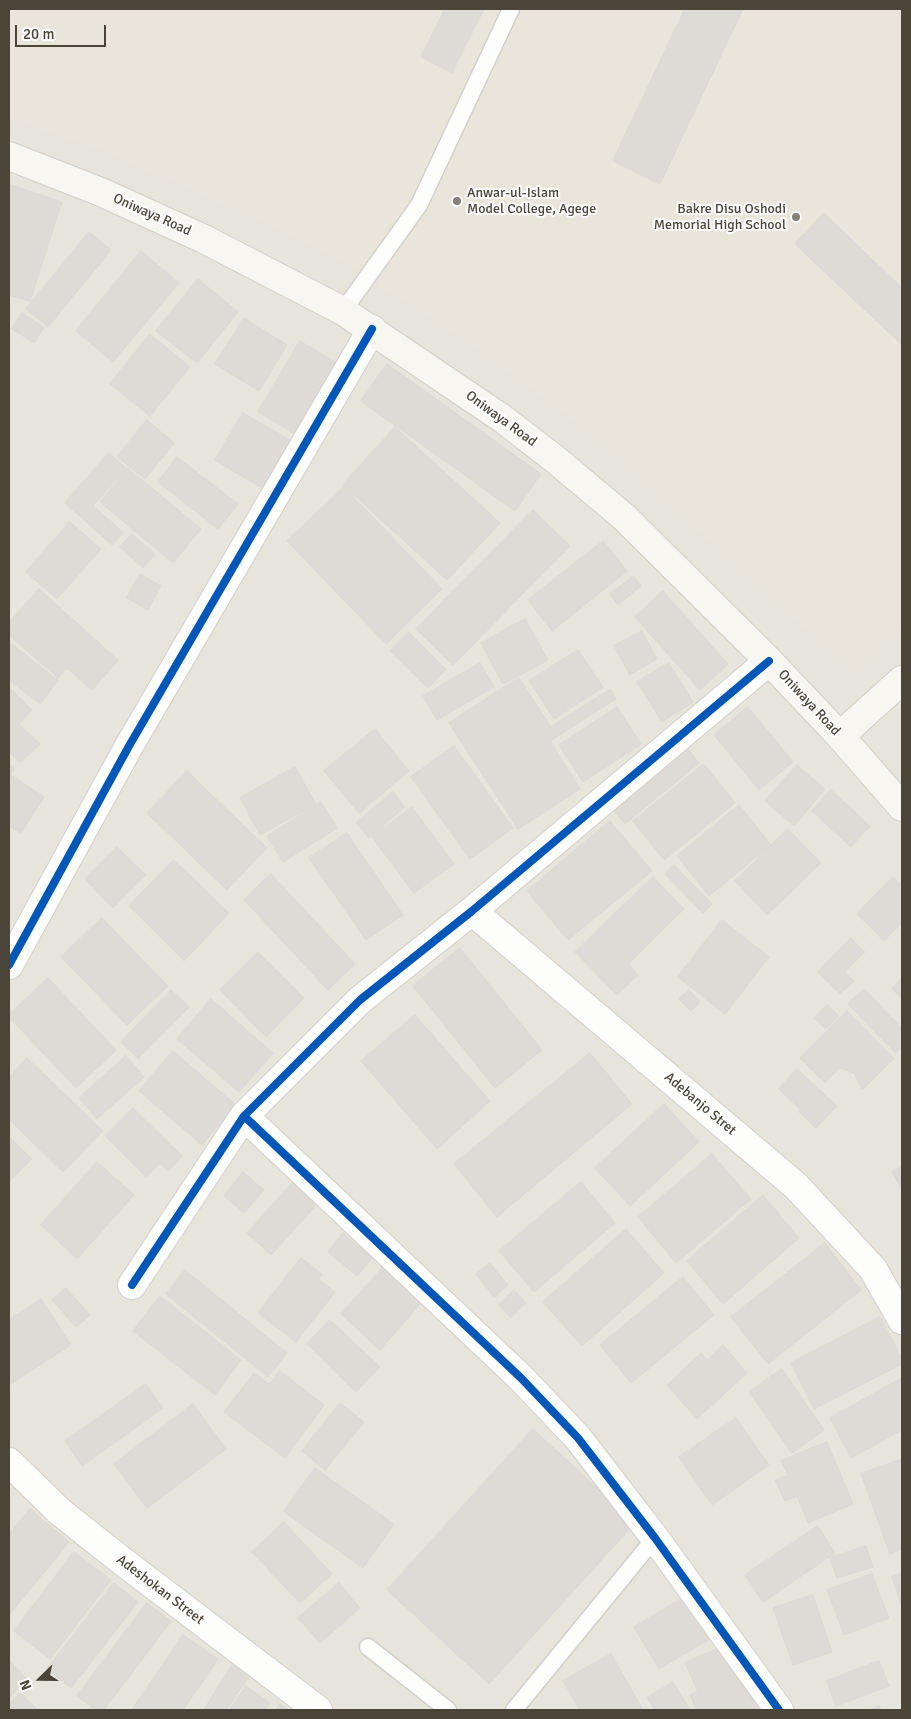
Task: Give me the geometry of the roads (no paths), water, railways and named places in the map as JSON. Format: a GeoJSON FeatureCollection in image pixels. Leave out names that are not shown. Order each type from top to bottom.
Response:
{"type":"FeatureCollection","features":[{"type":"Feature","properties":{"kind":"main road","name":"Oniwaya Road"},"geometry":{"type":"LineString","coordinates":[[9,156],[100,192],[204,239],[343,311],[503,419],[624,517],[840,736],[902,807]]}},
{"type":"Feature","properties":{"kind":"main road"},"geometry":{"type":"LineString","coordinates":[[840,736],[902,680]]}},
{"type":"Feature","properties":{"kind":"street"},"geometry":{"type":"LineString","coordinates":[[9,964],[129,746],[372,329]]}},
{"type":"Feature","properties":{"kind":"street"},"geometry":{"type":"LineString","coordinates":[[132,1285],[244,1116],[360,1000],[472,911],[769,662]]}},
{"type":"Feature","properties":{"kind":"street","name":"Adebanjo Stret"},"geometry":{"type":"LineString","coordinates":[[472,911],[796,1186],[873,1269],[902,1320]]}},
{"type":"Feature","properties":{"kind":"street"},"geometry":{"type":"LineString","coordinates":[[244,1116],[521,1378],[578,1438],[655,1538],[779,1710]]}},
{"type":"Feature","properties":{"kind":"street","name":"Adeshokan Street"},"geometry":{"type":"LineString","coordinates":[[9,1462],[59,1511],[115,1556],[318,1710]]}},
{"type":"Feature","properties":{"kind":"lane"},"geometry":{"type":"LineString","coordinates":[[343,311],[419,205],[511,9]]}},
{"type":"Feature","properties":{"kind":"lane"},"geometry":{"type":"LineString","coordinates":[[514,1710],[655,1538]]}},
{"type":"Feature","properties":{"kind":"lane"},"geometry":{"type":"LineString","coordinates":[[368,1647],[448,1710]]}},
{"type":"Feature","properties":{"kind":"place","name":"Anwar-ul-Islam Model College, Agege"},"geometry":{"type":"Point","coordinates":[457,201]}},
{"type":"Feature","properties":{"kind":"place","name":"Bakre Disu Oshodi Memorial High School"},"geometry":{"type":"Point","coordinates":[796,217]}}]}
